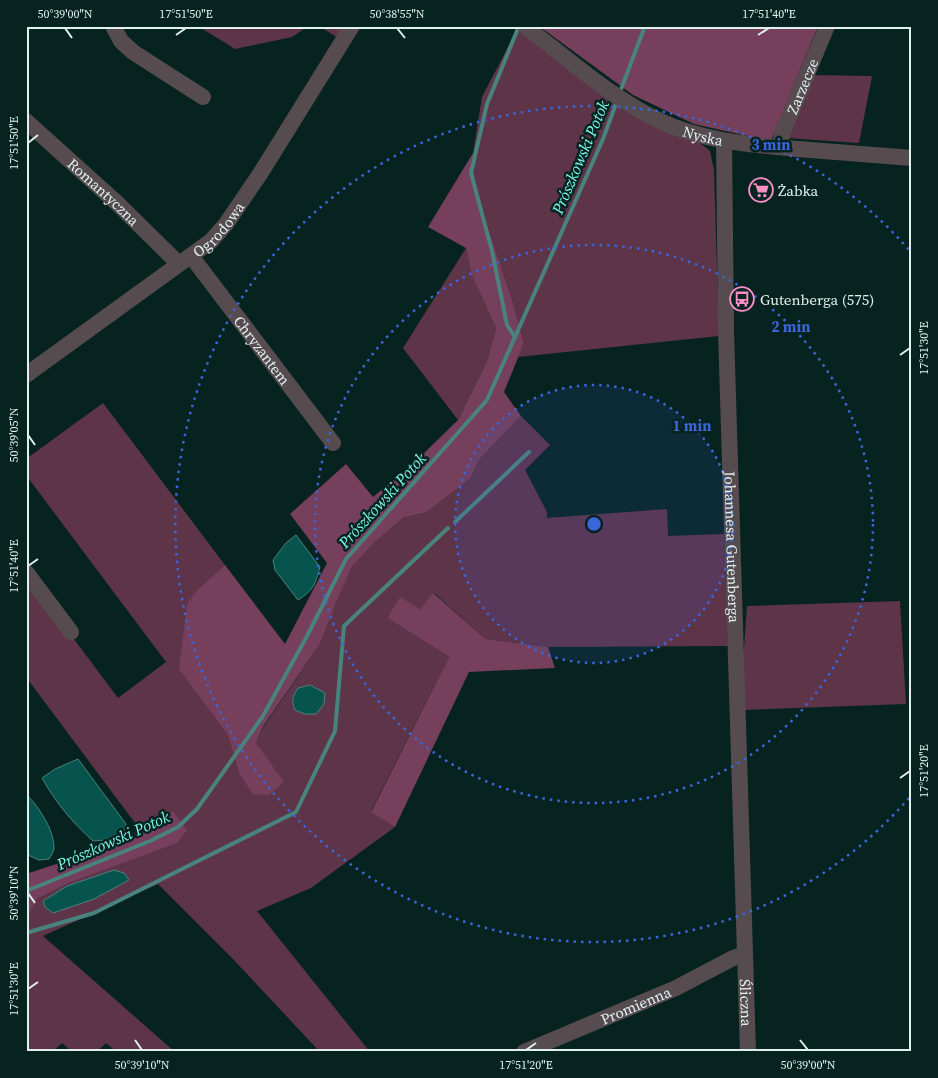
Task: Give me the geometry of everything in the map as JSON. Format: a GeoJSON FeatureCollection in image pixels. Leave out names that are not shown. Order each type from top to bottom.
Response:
{"type":"FeatureCollection","features":[{"type":"Feature","properties":{"kind":"street"},"geometry":{"type":"LineString","coordinates":[[115,26],[114,28],[121,42],[133,52],[203,97]]}},
{"type":"Feature","properties":{"kind":"street","name":"Ogrodowa"},"geometry":{"type":"LineString","coordinates":[[26,375],[211,241],[226,224],[260,174],[352,26]]}},
{"type":"Feature","properties":{"kind":"street","name":"Nyska"},"geometry":{"type":"LineString","coordinates":[[525,26],[618,97],[660,121],[724,141],[912,158]]}},
{"type":"Feature","properties":{"kind":"street","name":"Zarzecze"},"geometry":{"type":"LineString","coordinates":[[780,147],[782,134],[827,26]]}},
{"type":"Feature","properties":{"kind":"street","name":"Romantyczna"},"geometry":{"type":"LineString","coordinates":[[26,121],[185,260]]}},
{"type":"Feature","properties":{"kind":"street","name":"Johannesa Gutenberga"},"geometry":{"type":"LineString","coordinates":[[724,141],[726,331],[745,954]]}},
{"type":"Feature","properties":{"kind":"street","name":"Chryzantem"},"geometry":{"type":"LineString","coordinates":[[185,260],[333,443]]}},
{"type":"Feature","properties":{"kind":"street"},"geometry":{"type":"LineString","coordinates":[[26,572],[72,632]]}},
{"type":"Feature","properties":{"kind":"street","name":"Promienna"},"geometry":{"type":"LineString","coordinates":[[524,1052],[676,988],[733,958],[745,954]]}},
{"type":"Feature","properties":{"kind":"street","name":"Śliczna"},"geometry":{"type":"LineString","coordinates":[[745,954],[748,1052]]}},
{"type":"Feature","properties":{"kind":"shaded area"},"geometry":{"type":"Polygon","coordinates":[[[198,26],[308,26],[292,37],[235,49],[198,26]]]}},
{"type":"Feature","properties":{"kind":"shaded area"},"geometry":{"type":"Polygon","coordinates":[[[319,26],[352,26],[343,41],[319,26]]]}},
{"type":"Feature","properties":{"kind":"shaded area"},"geometry":{"type":"Polygon","coordinates":[[[519,26],[682,129],[710,151],[714,170],[719,336],[518,357],[524,343],[476,191],[473,153],[482,97],[519,26]]]}},
{"type":"Feature","properties":{"kind":"shaded area"},"geometry":{"type":"Polygon","coordinates":[[[539,26],[818,26],[771,141],[694,124],[633,95],[539,26]]]}},
{"type":"Feature","properties":{"kind":"shaded area"},"geometry":{"type":"Polygon","coordinates":[[[810,75],[872,76],[859,143],[786,138],[810,75]]]}},
{"type":"Feature","properties":{"kind":"shaded area"},"geometry":{"type":"Polygon","coordinates":[[[473,153],[476,191],[514,306],[524,343],[504,392],[521,416],[479,460],[470,479],[427,512],[403,518],[374,543],[352,567],[320,644],[264,725],[256,743],[284,782],[269,795],[253,794],[240,775],[228,735],[179,669],[187,604],[199,588],[225,565],[285,644],[327,563],[290,514],[346,464],[373,497],[415,462],[458,420],[487,361],[496,328],[472,276],[466,248],[428,227],[473,153]]]}},
{"type":"Feature","properties":{"kind":"shaded area"},"geometry":{"type":"Polygon","coordinates":[[[466,248],[472,276],[496,328],[487,361],[458,420],[403,348],[466,248]]]}},
{"type":"Feature","properties":{"kind":"shaded area"},"geometry":{"type":"Polygon","coordinates":[[[103,403],[225,565],[199,588],[256,743],[264,726],[320,644],[338,596],[352,567],[374,543],[403,518],[427,512],[470,479],[479,460],[521,416],[550,445],[525,470],[547,512],[547,518],[667,509],[668,536],[724,534],[728,646],[548,647],[486,639],[434,593],[420,609],[400,598],[387,618],[449,657],[371,811],[395,827],[311,888],[257,911],[370,1052],[320,1052],[233,959],[158,884],[43,936],[175,1052],[117,1052],[106,1043],[97,1052],[73,1052],[62,1043],[52,1052],[26,1052],[26,916],[30,914],[37,899],[71,882],[173,811],[141,831],[26,677],[26,575],[118,698],[166,662],[26,475],[26,459],[103,403]]]}},
{"type":"Feature","properties":{"kind":"shaded area"},"geometry":{"type":"Polygon","coordinates":[[[433,593],[486,639],[548,647],[555,668],[469,672],[395,827],[371,812],[449,657],[387,618],[400,597],[420,609],[433,593]]]}},
{"type":"Feature","properties":{"kind":"shaded area"},"geometry":{"type":"Polygon","coordinates":[[[900,601],[906,704],[743,710],[742,676],[747,606],[900,601]]]}},
{"type":"Feature","properties":{"kind":"shaded area"},"geometry":{"type":"Polygon","coordinates":[[[173,811],[187,830],[177,843],[71,882],[37,899],[30,914],[26,916],[26,874],[87,854],[138,832],[173,811]]]}},
{"type":"Feature","properties":{"kind":"water"},"geometry":{"type":"Polygon","coordinates":[[[296,535],[320,567],[313,586],[298,600],[275,570],[273,560],[286,543],[296,535]]]}},
{"type":"Feature","properties":{"kind":"water"},"geometry":{"type":"Polygon","coordinates":[[[310,685],[325,693],[324,704],[316,714],[305,714],[295,710],[293,704],[298,688],[310,685]]]}},
{"type":"Feature","properties":{"kind":"water"},"geometry":{"type":"Polygon","coordinates":[[[78,759],[126,824],[125,830],[105,840],[93,841],[85,834],[59,804],[42,778],[55,769],[78,759]]]}},
{"type":"Feature","properties":{"kind":"water"},"geometry":{"type":"Polygon","coordinates":[[[26,794],[40,811],[51,833],[54,848],[49,859],[39,860],[26,854],[26,794]]]}},
{"type":"Feature","properties":{"kind":"water"},"geometry":{"type":"Polygon","coordinates":[[[114,870],[124,873],[129,880],[94,899],[53,913],[45,907],[43,901],[67,886],[114,870]]]}},
{"type":"Feature","properties":{"kind":"waterway"},"geometry":{"type":"LineString","coordinates":[[515,337],[507,325],[492,251],[471,173],[487,104],[519,26]]}},
{"type":"Feature","properties":{"kind":"waterway","name":"Prószkowski Potok"},"geometry":{"type":"LineString","coordinates":[[620,92],[645,26]]}},
{"type":"Feature","properties":{"kind":"waterway","name":"Prószkowski Potok"},"geometry":{"type":"LineString","coordinates":[[26,891],[150,841],[178,827],[197,809],[263,716],[307,636],[346,559],[487,400],[603,139],[617,101]]}},
{"type":"Feature","properties":{"kind":"waterway"},"geometry":{"type":"LineString","coordinates":[[455,522],[529,452]]}},
{"type":"Feature","properties":{"kind":"waterway"},"geometry":{"type":"LineString","coordinates":[[26,933],[94,913],[296,812],[335,731],[344,626],[448,528]]}},
{"type":"Feature","properties":{"kind":"place","name":"Żabka"},"geometry":{"type":"Point","coordinates":[761,190]}},
{"type":"Feature","properties":{"kind":"place","name":"Gutenberga (575)"},"geometry":{"type":"Point","coordinates":[742,299]}}]}
